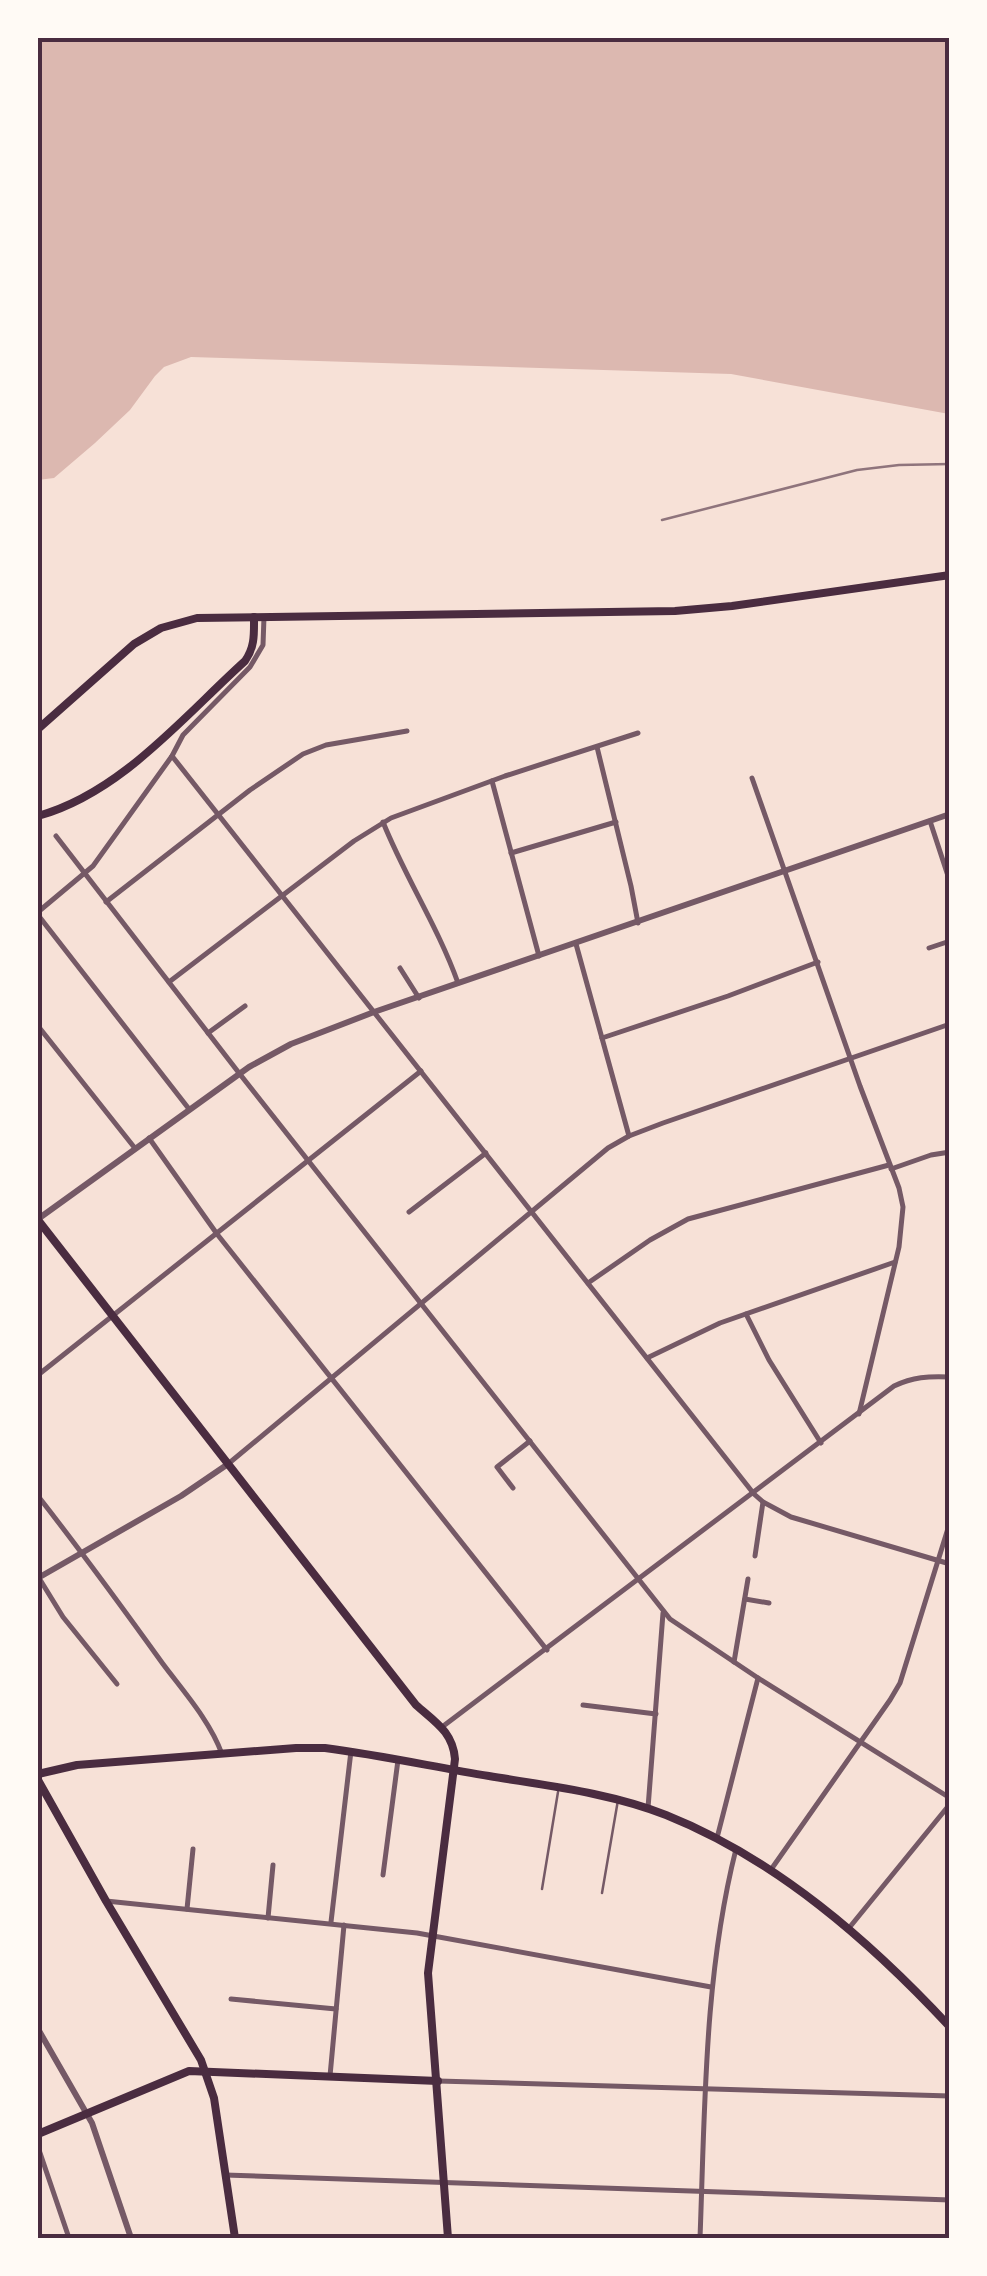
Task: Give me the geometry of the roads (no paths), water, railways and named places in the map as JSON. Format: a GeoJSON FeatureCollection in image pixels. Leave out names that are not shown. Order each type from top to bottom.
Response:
{"type":"FeatureCollection","features":[{"type":"Feature","properties":{"kind":"main road"},"geometry":{"type":"LineString","coordinates":[[38,729],[134,644],[162,628],[197,618],[675,611],[950,575]]}},
{"type":"Feature","properties":{"kind":"main road"},"geometry":{"type":"LineString","coordinates":[[38,816],[70,804],[151,750],[245,661],[252,651],[259,617]]}},
{"type":"Feature","properties":{"kind":"main road"},"geometry":{"type":"LineString","coordinates":[[38,1219],[416,1705],[453,1741],[454,1770],[428,1973],[448,2238]]}},
{"type":"Feature","properties":{"kind":"main road"},"geometry":{"type":"LineString","coordinates":[[235,2238],[214,2098],[201,2060],[38,1777],[77,1765],[310,1748],[618,1799],[716,1838],[770,1871],[849,1928],[948,2021]]}},
{"type":"Feature","properties":{"kind":"main road"},"geometry":{"type":"LineString","coordinates":[[38,2134],[188,2071],[438,2080]]}},
{"type":"Feature","properties":{"kind":"street"},"geometry":{"type":"LineString","coordinates":[[189,1109],[38,914],[84,874],[183,736],[250,667],[263,644],[259,617]]}},
{"type":"Feature","properties":{"kind":"street"},"geometry":{"type":"LineString","coordinates":[[106,902],[218,814],[303,754],[326,745],[408,731]]}},
{"type":"Feature","properties":{"kind":"street"},"geometry":{"type":"LineString","coordinates":[[169,982],[383,822],[407,810],[638,733]]}},
{"type":"Feature","properties":{"kind":"street"},"geometry":{"type":"LineString","coordinates":[[598,746],[638,923]]}},
{"type":"Feature","properties":{"kind":"street"},"geometry":{"type":"LineString","coordinates":[[172,756],[754,1494],[791,1517],[950,1564]]}},
{"type":"Feature","properties":{"kind":"street"},"geometry":{"type":"LineString","coordinates":[[752,778],[904,1207],[903,1227],[859,1414]]}},
{"type":"Feature","properties":{"kind":"street"},"geometry":{"type":"LineString","coordinates":[[492,781],[539,956]]}},
{"type":"Feature","properties":{"kind":"street"},"geometry":{"type":"LineString","coordinates":[[38,1219],[239,1074],[291,1044],[950,814]]}},
{"type":"Feature","properties":{"kind":"street"},"geometry":{"type":"LineString","coordinates":[[930,821],[950,882]]}},
{"type":"Feature","properties":{"kind":"street"},"geometry":{"type":"LineString","coordinates":[[383,822],[458,984]]}},
{"type":"Feature","properties":{"kind":"street"},"geometry":{"type":"LineString","coordinates":[[511,853],[616,822]]}},
{"type":"Feature","properties":{"kind":"street"},"geometry":{"type":"LineString","coordinates":[[56,836],[670,1619],[950,1801],[849,1928]]}},
{"type":"Feature","properties":{"kind":"street"},"geometry":{"type":"LineString","coordinates":[[929,948],[950,941]]}},
{"type":"Feature","properties":{"kind":"street"},"geometry":{"type":"LineString","coordinates":[[576,944],[628,1136]]}},
{"type":"Feature","properties":{"kind":"street"},"geometry":{"type":"LineString","coordinates":[[602,1038],[818,962]]}},
{"type":"Feature","properties":{"kind":"street"},"geometry":{"type":"LineString","coordinates":[[400,968],[418,998]]}},
{"type":"Feature","properties":{"kind":"street"},"geometry":{"type":"LineString","coordinates":[[208,1033],[246,1006]]}},
{"type":"Feature","properties":{"kind":"street"},"geometry":{"type":"LineString","coordinates":[[117,1684],[63,1618],[38,1578],[228,1464],[593,1159],[628,1136],[950,1024]]}},
{"type":"Feature","properties":{"kind":"street"},"geometry":{"type":"LineString","coordinates":[[38,1026],[134,1148]]}},
{"type":"Feature","properties":{"kind":"street"},"geometry":{"type":"LineString","coordinates":[[38,1375],[421,1071]]}},
{"type":"Feature","properties":{"kind":"street"},"geometry":{"type":"LineString","coordinates":[[149,1138],[217,1234],[547,1650]]}},
{"type":"Feature","properties":{"kind":"street"},"geometry":{"type":"LineString","coordinates":[[588,1283],[688,1219],[950,1152]]}},
{"type":"Feature","properties":{"kind":"street"},"geometry":{"type":"LineString","coordinates":[[410,1212],[486,1153]]}},
{"type":"Feature","properties":{"kind":"street"},"geometry":{"type":"LineString","coordinates":[[648,1358],[746,1314],[895,1262]]}},
{"type":"Feature","properties":{"kind":"street"},"geometry":{"type":"LineString","coordinates":[[746,1314],[769,1360],[821,1443]]}},
{"type":"Feature","properties":{"kind":"street"},"geometry":{"type":"LineString","coordinates":[[442,1728],[880,1396],[909,1379],[949,1376]]}},
{"type":"Feature","properties":{"kind":"street"},"geometry":{"type":"LineString","coordinates":[[513,1488],[496,1467],[530,1441]]}},
{"type":"Feature","properties":{"kind":"street"},"geometry":{"type":"LineString","coordinates":[[38,1496],[216,1736],[222,1754]]}},
{"type":"Feature","properties":{"kind":"street"},"geometry":{"type":"LineString","coordinates":[[755,1556],[763,1502]]}},
{"type":"Feature","properties":{"kind":"street"},"geometry":{"type":"LineString","coordinates":[[770,1871],[900,1683],[950,1522]]}},
{"type":"Feature","properties":{"kind":"street"},"geometry":{"type":"LineString","coordinates":[[734,1662],[748,1579]]}},
{"type":"Feature","properties":{"kind":"street"},"geometry":{"type":"LineString","coordinates":[[745,1599],[770,1603]]}},
{"type":"Feature","properties":{"kind":"street"},"geometry":{"type":"LineString","coordinates":[[648,1808],[663,1610]]}},
{"type":"Feature","properties":{"kind":"street"},"geometry":{"type":"LineString","coordinates":[[716,1838],[758,1678]]}},
{"type":"Feature","properties":{"kind":"street"},"geometry":{"type":"LineString","coordinates":[[583,1705],[656,1714]]}},
{"type":"Feature","properties":{"kind":"street"},"geometry":{"type":"LineString","coordinates":[[331,1924],[352,1752]]}},
{"type":"Feature","properties":{"kind":"street"},"geometry":{"type":"LineString","coordinates":[[383,1875],[398,1760]]}},
{"type":"Feature","properties":{"kind":"street"},"geometry":{"type":"LineString","coordinates":[[700,2238],[712,1988],[736,1849]]}},
{"type":"Feature","properties":{"kind":"street"},"geometry":{"type":"LineString","coordinates":[[186,1909],[193,1850]]}},
{"type":"Feature","properties":{"kind":"street"},"geometry":{"type":"LineString","coordinates":[[268,1918],[273,1865]]}},
{"type":"Feature","properties":{"kind":"street"},"geometry":{"type":"LineString","coordinates":[[106,1901],[432,1936],[712,1988]]}},
{"type":"Feature","properties":{"kind":"street"},"geometry":{"type":"LineString","coordinates":[[330,2076],[344,1925]]}},
{"type":"Feature","properties":{"kind":"street"},"geometry":{"type":"LineString","coordinates":[[231,2000],[336,2009]]}},
{"type":"Feature","properties":{"kind":"street"},"geometry":{"type":"LineString","coordinates":[[38,2032],[94,2128],[131,2238]]}},
{"type":"Feature","properties":{"kind":"street"},"geometry":{"type":"LineString","coordinates":[[438,2080],[950,2096]]}},
{"type":"Feature","properties":{"kind":"street"},"geometry":{"type":"LineString","coordinates":[[38,2146],[70,2238]]}},
{"type":"Feature","properties":{"kind":"street"},"geometry":{"type":"LineString","coordinates":[[226,2175],[950,2200]]}},
{"type":"Feature","properties":{"kind":"lane"},"geometry":{"type":"LineString","coordinates":[[542,1889],[558,1788]]}},
{"type":"Feature","properties":{"kind":"lane"},"geometry":{"type":"LineString","coordinates":[[602,1893],[618,1799]]}},
{"type":"Feature","properties":{"kind":"railway"},"geometry":{"type":"LineString","coordinates":[[662,520],[857,470],[950,464]]}}]}
